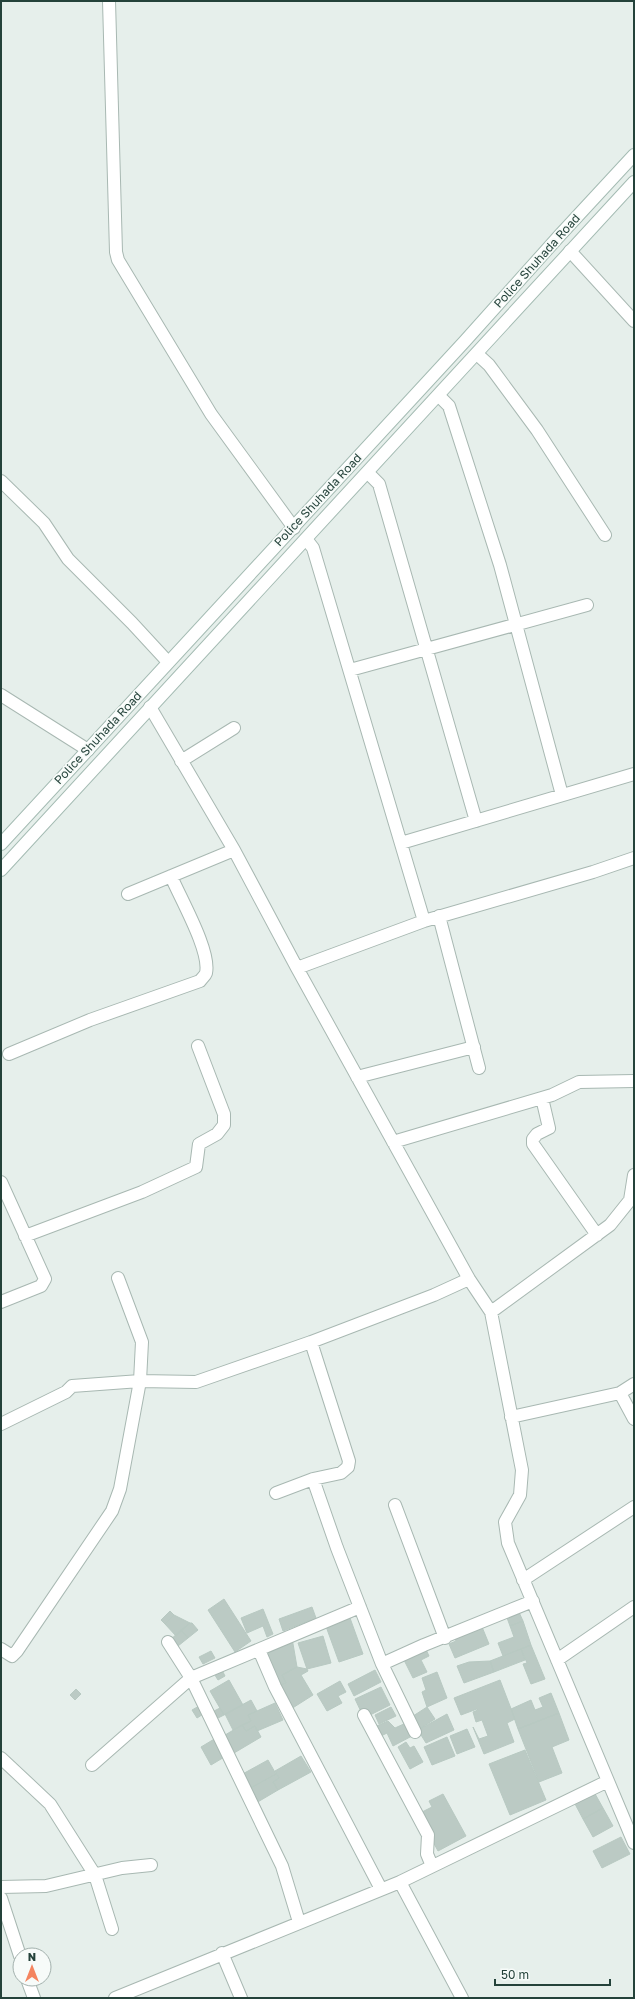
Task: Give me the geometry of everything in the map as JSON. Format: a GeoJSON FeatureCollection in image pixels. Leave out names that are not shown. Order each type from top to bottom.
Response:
{"type":"FeatureCollection","features":[{"type":"Feature","properties":{"kind":"street"},"geometry":{"type":"LineString","coordinates":[[109,1],[118,260],[211,414],[294,528]]}},
{"type":"Feature","properties":{"kind":"street","name":"Police Shuhada Road"},"geometry":{"type":"LineString","coordinates":[[1,844],[168,662],[294,528],[634,155]]}},
{"type":"Feature","properties":{"kind":"street","name":"Police Shuhada Road"},"geometry":{"type":"LineString","coordinates":[[4,862],[368,474],[634,182]]}},
{"type":"Feature","properties":{"kind":"street"},"geometry":{"type":"LineString","coordinates":[[570,251],[634,321]]}},
{"type":"Feature","properties":{"kind":"street"},"geometry":{"type":"LineString","coordinates":[[477,354],[489,365],[537,430],[605,535]]}},
{"type":"Feature","properties":{"kind":"street"},"geometry":{"type":"LineString","coordinates":[[439,396],[449,406],[500,564],[562,795]]}},
{"type":"Feature","properties":{"kind":"street"},"geometry":{"type":"LineString","coordinates":[[368,474],[379,484],[476,821]]}},
{"type":"Feature","properties":{"kind":"street"},"geometry":{"type":"LineString","coordinates":[[1,481],[44,524],[68,559],[132,623],[168,662]]}},
{"type":"Feature","properties":{"kind":"street"},"geometry":{"type":"LineString","coordinates":[[306,539],[313,548],[424,921]]}},
{"type":"Feature","properties":{"kind":"street"},"geometry":{"type":"LineString","coordinates":[[275,547],[288,559]]}},
{"type":"Feature","properties":{"kind":"street"},"geometry":{"type":"LineString","coordinates":[[350,670],[517,626],[587,605]]}},
{"type":"Feature","properties":{"kind":"street"},"geometry":{"type":"LineString","coordinates":[[1,695],[88,750]]}},
{"type":"Feature","properties":{"kind":"street"},"geometry":{"type":"LineString","coordinates":[[150,707],[234,850],[468,1279],[491,1312],[522,1470],[520,1495],[505,1522],[508,1543],[634,1843]]}},
{"type":"Feature","properties":{"kind":"street"},"geometry":{"type":"LineString","coordinates":[[181,761],[234,728]]}},
{"type":"Feature","properties":{"kind":"street"},"geometry":{"type":"LineString","coordinates":[[400,843],[634,774]]}},
{"type":"Feature","properties":{"kind":"street"},"geometry":{"type":"LineString","coordinates":[[128,894],[234,850]]}},
{"type":"Feature","properties":{"kind":"street"},"geometry":{"type":"LineString","coordinates":[[297,968],[439,916],[593,872],[634,858]]}},
{"type":"Feature","properties":{"kind":"street"},"geometry":{"type":"LineString","coordinates":[[9,1054],[90,1020],[200,981],[205,975],[206,965],[202,944],[171,876]]}},
{"type":"Feature","properties":{"kind":"street"},"geometry":{"type":"LineString","coordinates":[[439,916],[479,1068]]}},
{"type":"Feature","properties":{"kind":"street"},"geometry":{"type":"LineString","coordinates":[[25,1236],[142,1192],[196,1167],[199,1144],[217,1134],[224,1125],[224,1114],[198,1046]]}},
{"type":"Feature","properties":{"kind":"street"},"geometry":{"type":"LineString","coordinates":[[357,1077],[474,1047]]}},
{"type":"Feature","properties":{"kind":"street"},"geometry":{"type":"LineString","coordinates":[[393,1142],[542,1098],[579,1082],[634,1081]]}},
{"type":"Feature","properties":{"kind":"street"},"geometry":{"type":"LineString","coordinates":[[542,1098],[549,1128],[537,1134],[533,1139],[533,1144],[597,1235]]}},
{"type":"Feature","properties":{"kind":"street"},"geometry":{"type":"LineString","coordinates":[[491,1312],[610,1225],[630,1200],[634,1175]]}},
{"type":"Feature","properties":{"kind":"street"},"geometry":{"type":"LineString","coordinates":[[1,1182],[44,1279],[41,1286],[1,1302]]}},
{"type":"Feature","properties":{"kind":"street"},"geometry":{"type":"LineString","coordinates":[[1,1649],[12,1656],[17,1651],[112,1511],[120,1489],[140,1381],[142,1342],[118,1278]]}},
{"type":"Feature","properties":{"kind":"street"},"geometry":{"type":"LineString","coordinates":[[1,1424],[66,1392],[72,1386],[140,1381],[196,1382],[312,1342],[434,1295],[468,1279]]}},
{"type":"Feature","properties":{"kind":"street"},"geometry":{"type":"LineString","coordinates":[[276,1492],[314,1479],[341,1473],[348,1467],[349,1461],[312,1342]]}},
{"type":"Feature","properties":{"kind":"street"},"geometry":{"type":"LineString","coordinates":[[511,1417],[620,1393],[634,1384]]}},
{"type":"Feature","properties":{"kind":"street"},"geometry":{"type":"LineString","coordinates":[[620,1393],[634,1419]]}},
{"type":"Feature","properties":{"kind":"street"},"geometry":{"type":"LineString","coordinates":[[314,1479],[337,1548],[382,1664],[415,1732]]}},
{"type":"Feature","properties":{"kind":"street"},"geometry":{"type":"LineString","coordinates":[[394,1505],[445,1638]]}},
{"type":"Feature","properties":{"kind":"street"},"geometry":{"type":"LineString","coordinates":[[524,1580],[634,1507]]}},
{"type":"Feature","properties":{"kind":"street"},"geometry":{"type":"LineString","coordinates":[[382,1664],[532,1601]]}},
{"type":"Feature","properties":{"kind":"street"},"geometry":{"type":"LineString","coordinates":[[92,1765],[191,1678],[360,1606]]}},
{"type":"Feature","properties":{"kind":"street"},"geometry":{"type":"LineString","coordinates":[[557,1660],[634,1607]]}},
{"type":"Feature","properties":{"kind":"street"},"geometry":{"type":"LineString","coordinates":[[168,1642],[191,1678],[282,1866],[299,1922]]}},
{"type":"Feature","properties":{"kind":"street"},"geometry":{"type":"LineString","coordinates":[[258,1650],[275,1687],[381,1889]]}},
{"type":"Feature","properties":{"kind":"street"},"geometry":{"type":"LineString","coordinates":[[364,1715],[428,1835],[427,1854],[432,1866]]}},
{"type":"Feature","properties":{"kind":"street"},"geometry":{"type":"LineString","coordinates":[[1,1758],[50,1804],[95,1875],[112,1930]]}},
{"type":"Feature","properties":{"kind":"street"},"geometry":{"type":"LineString","coordinates":[[115,1998],[222,1953],[400,1882],[608,1781]]}},
{"type":"Feature","properties":{"kind":"street"},"geometry":{"type":"LineString","coordinates":[[1,1887],[46,1886],[122,1868],[151,1865]]}},
{"type":"Feature","properties":{"kind":"street"},"geometry":{"type":"LineString","coordinates":[[400,1882],[462,1998]]}},
{"type":"Feature","properties":{"kind":"street"},"geometry":{"type":"LineString","coordinates":[[1,1898],[17,1947]]}},
{"type":"Feature","properties":{"kind":"street"},"geometry":{"type":"LineString","coordinates":[[222,1953],[241,1998]]}},
{"type":"Feature","properties":{"kind":"street"},"geometry":{"type":"LineString","coordinates":[[30,1987],[34,1998]]}},
{"type":"Feature","properties":{"kind":"building"},"geometry":{"type":"Polygon","coordinates":[[[224,1599],[251,1641],[235,1652],[208,1610],[224,1599]]]}},
{"type":"Feature","properties":{"kind":"building"},"geometry":{"type":"Polygon","coordinates":[[[312,1607],[316,1618],[283,1631],[279,1619],[312,1607]]]}},
{"type":"Feature","properties":{"kind":"building"},"geometry":{"type":"Polygon","coordinates":[[[263,1609],[273,1634],[267,1637],[263,1626],[247,1633],[241,1618],[263,1609]]]}},
{"type":"Feature","properties":{"kind":"building"},"geometry":{"type":"Polygon","coordinates":[[[518,1610],[523,1621],[510,1626],[506,1615],[518,1610]]]}},
{"type":"Feature","properties":{"kind":"building"},"geometry":{"type":"Polygon","coordinates":[[[170,1611],[174,1615],[165,1624],[161,1620],[170,1611]]]}},
{"type":"Feature","properties":{"kind":"building"},"geometry":{"type":"Polygon","coordinates":[[[174,1615],[190,1623],[176,1636],[165,1624],[174,1615]]]}},
{"type":"Feature","properties":{"kind":"building"},"geometry":{"type":"Polygon","coordinates":[[[350,1618],[363,1654],[339,1662],[324,1621],[335,1623],[350,1618]]]}},
{"type":"Feature","properties":{"kind":"building"},"geometry":{"type":"Polygon","coordinates":[[[523,1621],[531,1645],[503,1656],[498,1643],[514,1637],[510,1626],[523,1621]]]}},
{"type":"Feature","properties":{"kind":"building"},"geometry":{"type":"Polygon","coordinates":[[[480,1622],[489,1644],[455,1658],[449,1644],[456,1641],[453,1634],[480,1622]]]}},
{"type":"Feature","properties":{"kind":"building"},"geometry":{"type":"Polygon","coordinates":[[[192,1623],[198,1630],[188,1638],[181,1630],[192,1623]]]}},
{"type":"Feature","properties":{"kind":"building"},"geometry":{"type":"Polygon","coordinates":[[[181,1630],[188,1638],[173,1650],[168,1642],[181,1630]]]}},
{"type":"Feature","properties":{"kind":"building"},"geometry":{"type":"Polygon","coordinates":[[[323,1636],[331,1663],[307,1669],[298,1643],[323,1636]]]}},
{"type":"Feature","properties":{"kind":"building"},"geometry":{"type":"Polygon","coordinates":[[[292,1638],[297,1667],[282,1675],[286,1683],[280,1685],[264,1652],[292,1638]]]}},
{"type":"Feature","properties":{"kind":"building"},"geometry":{"type":"Polygon","coordinates":[[[424,1645],[429,1656],[421,1660],[427,1672],[413,1678],[402,1656],[424,1645]]]}},
{"type":"Feature","properties":{"kind":"building"},"geometry":{"type":"Polygon","coordinates":[[[531,1645],[545,1679],[531,1684],[523,1664],[527,1663],[521,1649],[531,1645]]]}},
{"type":"Feature","properties":{"kind":"building"},"geometry":{"type":"Polygon","coordinates":[[[521,1649],[525,1660],[494,1672],[490,1661],[521,1649]]]}},
{"type":"Feature","properties":{"kind":"building"},"geometry":{"type":"Polygon","coordinates":[[[211,1651],[215,1658],[203,1664],[199,1657],[211,1651]]]}},
{"type":"Feature","properties":{"kind":"building"},"geometry":{"type":"Polygon","coordinates":[[[490,1661],[494,1672],[464,1683],[457,1666],[469,1662],[490,1661]]]}},
{"type":"Feature","properties":{"kind":"building"},"geometry":{"type":"Polygon","coordinates":[[[297,1667],[307,1669],[308,1671],[301,1675],[313,1695],[291,1709],[280,1685],[286,1683],[282,1675],[297,1667]]]}},
{"type":"Feature","properties":{"kind":"building"},"geometry":{"type":"Polygon","coordinates":[[[221,1668],[225,1676],[218,1680],[213,1672],[221,1668]]]}},
{"type":"Feature","properties":{"kind":"building"},"geometry":{"type":"Polygon","coordinates":[[[375,1670],[381,1682],[354,1696],[348,1684],[375,1670]]]}},
{"type":"Feature","properties":{"kind":"building"},"geometry":{"type":"Polygon","coordinates":[[[437,1672],[447,1698],[427,1707],[422,1692],[426,1690],[422,1678],[437,1672]]]}},
{"type":"Feature","properties":{"kind":"building"},"geometry":{"type":"Polygon","coordinates":[[[229,1680],[243,1705],[224,1715],[210,1691],[229,1680]]]}},
{"type":"Feature","properties":{"kind":"building"},"geometry":{"type":"Polygon","coordinates":[[[500,1680],[515,1719],[507,1723],[514,1742],[484,1754],[473,1727],[479,1739],[488,1736],[482,1720],[476,1722],[473,1712],[478,1710],[477,1709],[461,1715],[454,1698],[500,1680]]]}},
{"type":"Feature","properties":{"kind":"building"},"geometry":{"type":"Polygon","coordinates":[[[340,1681],[346,1692],[338,1696],[342,1703],[327,1711],[317,1694],[340,1681]]]}},
{"type":"Feature","properties":{"kind":"building"},"geometry":{"type":"Polygon","coordinates":[[[381,1687],[390,1705],[364,1718],[355,1699],[381,1687]]]}},
{"type":"Feature","properties":{"kind":"building"},"geometry":{"type":"Polygon","coordinates":[[[76,1689],[81,1694],[75,1700],[70,1695],[76,1689]]]}},
{"type":"Feature","properties":{"kind":"building"},"geometry":{"type":"Polygon","coordinates":[[[551,1693],[559,1713],[518,1729],[511,1709],[531,1700],[535,1710],[543,1707],[539,1698],[551,1693]]]}},
{"type":"Feature","properties":{"kind":"building"},"geometry":{"type":"Polygon","coordinates":[[[251,1700],[257,1711],[248,1715],[251,1721],[233,1730],[225,1714],[251,1700]]]}},
{"type":"Feature","properties":{"kind":"building"},"geometry":{"type":"Polygon","coordinates":[[[275,1703],[283,1720],[257,1731],[255,1726],[246,1731],[242,1725],[251,1721],[248,1715],[275,1703]]]}},
{"type":"Feature","properties":{"kind":"building"},"geometry":{"type":"Polygon","coordinates":[[[201,1705],[205,1713],[197,1718],[192,1710],[201,1705]]]}},
{"type":"Feature","properties":{"kind":"building"},"geometry":{"type":"Polygon","coordinates":[[[391,1707],[396,1716],[379,1724],[375,1715],[391,1707]]]}},
{"type":"Feature","properties":{"kind":"building"},"geometry":{"type":"Polygon","coordinates":[[[427,1707],[435,1719],[418,1730],[410,1718],[427,1707]]]}},
{"type":"Feature","properties":{"kind":"building"},"geometry":{"type":"Polygon","coordinates":[[[220,1708],[224,1715],[212,1721],[208,1714],[220,1708]]]}},
{"type":"Feature","properties":{"kind":"building"},"geometry":{"type":"Polygon","coordinates":[[[559,1713],[569,1740],[552,1747],[562,1773],[539,1782],[518,1729],[559,1713]]]}},
{"type":"Feature","properties":{"kind":"building"},"geometry":{"type":"Polygon","coordinates":[[[447,1714],[454,1730],[426,1743],[418,1730],[447,1714]]]}},
{"type":"Feature","properties":{"kind":"building"},"geometry":{"type":"Polygon","coordinates":[[[388,1721],[395,1728],[406,1723],[412,1736],[393,1746],[387,1733],[377,1738],[372,1728],[388,1721]]]}},
{"type":"Feature","properties":{"kind":"building"},"geometry":{"type":"Polygon","coordinates":[[[242,1725],[246,1731],[255,1726],[261,1737],[229,1756],[220,1738],[242,1725]]]}},
{"type":"Feature","properties":{"kind":"building"},"geometry":{"type":"Polygon","coordinates":[[[467,1729],[475,1747],[457,1754],[450,1736],[467,1729]]]}},
{"type":"Feature","properties":{"kind":"building"},"geometry":{"type":"Polygon","coordinates":[[[447,1737],[455,1756],[432,1765],[424,1747],[447,1737]]]}},
{"type":"Feature","properties":{"kind":"building"},"geometry":{"type":"Polygon","coordinates":[[[216,1738],[226,1756],[211,1765],[201,1747],[216,1738]]]}},
{"type":"Feature","properties":{"kind":"building"},"geometry":{"type":"Polygon","coordinates":[[[406,1742],[410,1748],[414,1746],[423,1762],[410,1769],[398,1747],[406,1742]]]}},
{"type":"Feature","properties":{"kind":"building"},"geometry":{"type":"Polygon","coordinates":[[[525,1750],[546,1800],[510,1815],[489,1764],[525,1750]]]}},
{"type":"Feature","properties":{"kind":"building"},"geometry":{"type":"Polygon","coordinates":[[[301,1756],[311,1772],[278,1790],[273,1782],[279,1778],[275,1771],[301,1756]]]}},
{"type":"Feature","properties":{"kind":"building"},"geometry":{"type":"Polygon","coordinates":[[[268,1760],[276,1774],[247,1790],[239,1776],[268,1760]]]}},
{"type":"Feature","properties":{"kind":"building"},"geometry":{"type":"Polygon","coordinates":[[[276,1774],[279,1778],[273,1782],[278,1790],[256,1803],[247,1790],[276,1774]]]}},
{"type":"Feature","properties":{"kind":"building"},"geometry":{"type":"Polygon","coordinates":[[[594,1792],[603,1808],[583,1819],[574,1802],[594,1792]]]}},
{"type":"Feature","properties":{"kind":"building"},"geometry":{"type":"Polygon","coordinates":[[[443,1794],[466,1836],[438,1851],[418,1814],[432,1807],[429,1801],[443,1794]]]}},
{"type":"Feature","properties":{"kind":"building"},"geometry":{"type":"Polygon","coordinates":[[[603,1808],[613,1826],[593,1837],[583,1819],[603,1808]]]}},
{"type":"Feature","properties":{"kind":"building"},"geometry":{"type":"Polygon","coordinates":[[[621,1837],[630,1854],[602,1868],[593,1851],[621,1837]]]}}]}
